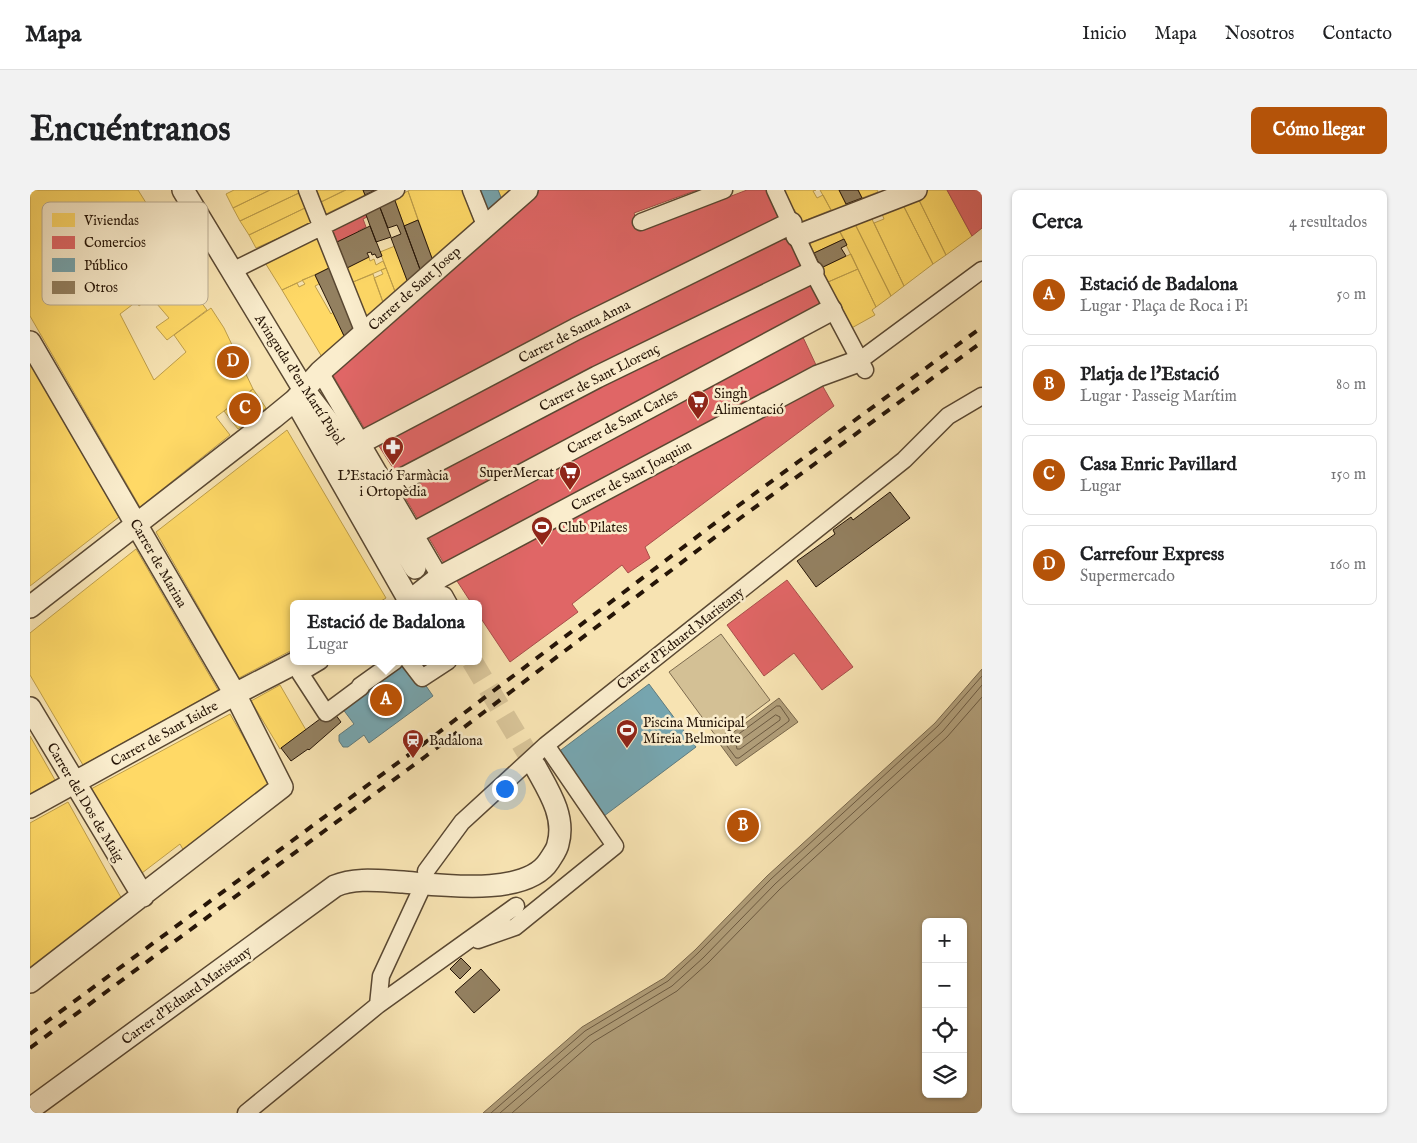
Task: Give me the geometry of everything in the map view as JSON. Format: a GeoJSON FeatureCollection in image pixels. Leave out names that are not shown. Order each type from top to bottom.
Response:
{"type":"FeatureCollection","features":[{"type":"Feature","properties":{"kind":"street","name":"Avinguda d'en Martí Pujol"},"geometry":{"type":"LineString","coordinates":[[183,190],[190,202]]}},
{"type":"Feature","properties":{"kind":"street"},"geometry":{"type":"LineString","coordinates":[[307,190],[364,333]]}},
{"type":"Feature","properties":{"kind":"street"},"geometry":{"type":"LineString","coordinates":[[232,271],[396,190]]}},
{"type":"Feature","properties":{"kind":"street"},"geometry":{"type":"LineString","coordinates":[[471,190],[485,225]]}},
{"type":"Feature","properties":{"kind":"street","name":"Carrer de Sant Josep"},"geometry":{"type":"LineString","coordinates":[[30,607],[137,525],[300,395],[320,372],[527,190]]}},
{"type":"Feature","properties":{"kind":"street"},"geometry":{"type":"LineString","coordinates":[[641,222],[724,190]]}},
{"type":"Feature","properties":{"kind":"street"},"geometry":{"type":"LineString","coordinates":[[775,190],[812,272],[862,365],[982,270]]}},
{"type":"Feature","properties":{"kind":"street","name":"Carrer de Santa Anna"},"geometry":{"type":"LineString","coordinates":[[360,443],[576,329],[794,230],[916,190]]}},
{"type":"Feature","properties":{"kind":"street","name":"Avinguda d'en Martí Pujol"},"geometry":{"type":"LineString","coordinates":[[208,231],[232,271],[412,600]]}},
{"type":"Feature","properties":{"kind":"street","name":"Carrer de Sant Llorenç"},"geometry":{"type":"LineString","coordinates":[[386,487],[597,377],[812,272]]}},
{"type":"Feature","properties":{"kind":"street","name":"Carrer de Sant Carles"},"geometry":{"type":"LineString","coordinates":[[414,533],[832,310]]}},
{"type":"Feature","properties":{"kind":"street","name":"Carrer de Marina"},"geometry":{"type":"LineString","coordinates":[[30,342],[235,694],[282,787],[142,896]]}},
{"type":"Feature","properties":{"kind":"street","name":"Carrer de Sant Joaquim"},"geometry":{"type":"LineString","coordinates":[[417,600],[440,577],[818,376],[862,365]]}},
{"type":"Feature","properties":{"kind":"street","name":"Avinguda d'en Martí Pujol"},"geometry":{"type":"LineString","coordinates":[[320,372],[440,577]]}},
{"type":"Feature","properties":{"kind":"street","name":"Avinguda d'en Martí Pujol"},"geometry":{"type":"LineString","coordinates":[[300,395],[330,424],[416,568]]}},
{"type":"Feature","properties":{"kind":"street","name":"Carrer d'Eduard Maristany"},"geometry":{"type":"LineString","coordinates":[[426,871],[462,822],[546,745],[904,460],[948,416],[982,396]]}},
{"type":"Feature","properties":{"kind":"street"},"geometry":{"type":"LineString","coordinates":[[425,600],[444,595],[447,600]]}},
{"type":"Feature","properties":{"kind":"street","name":"Carrer de Sant Isidre"},"geometry":{"type":"LineString","coordinates":[[30,807],[290,665]]}},
{"type":"Feature","properties":{"kind":"street"},"geometry":{"type":"LineString","coordinates":[[313,665],[300,672],[326,714],[360,686],[390,665]]}},
{"type":"Feature","properties":{"kind":"street"},"geometry":{"type":"LineString","coordinates":[[412,665],[422,678],[442,665]]}},
{"type":"Feature","properties":{"kind":"street","name":"Carrer del Dos de Maig"},"geometry":{"type":"LineString","coordinates":[[30,708],[142,896]]}},
{"type":"Feature","properties":{"kind":"street"},"geometry":{"type":"LineString","coordinates":[[455,948],[515,927],[615,846],[546,745]]}},
{"type":"Feature","properties":{"kind":"street","name":"Carrer d'Eduard Maristany"},"geometry":{"type":"LineString","coordinates":[[30,1109],[342,883],[374,880],[494,887],[523,880],[545,867],[558,846],[561,824],[558,810],[535,766]]}},
{"type":"Feature","properties":{"kind":"street"},"geometry":{"type":"LineString","coordinates":[[378,1005],[381,976],[420,892]]}},
{"type":"Feature","properties":{"kind":"street"},"geometry":{"type":"LineString","coordinates":[[30,982],[142,896]]}},
{"type":"Feature","properties":{"kind":"street"},"geometry":{"type":"LineString","coordinates":[[246,1113],[378,1005],[516,906]]}},
{"type":"Feature","properties":{"kind":"shaded area"},"geometry":{"type":"Polygon","coordinates":[[[721,634],[770,700],[718,739],[669,672],[721,634]]]}},
{"type":"Feature","properties":{"kind":"water"},"geometry":{"type":"Polygon","coordinates":[[[982,669],[982,1113],[483,1113],[582,1027],[664,978],[695,950],[767,876],[935,723],[982,669]]]}},
{"type":"Feature","properties":{"kind":"water"},"geometry":{"type":"Polygon","coordinates":[[[779,698],[798,722],[736,766],[719,743],[779,698]]]}},
{"type":"Feature","properties":{"kind":"building: Viviendas"},"geometry":{"type":"Polygon","coordinates":[[[30,190],[138,190],[146,202],[42,202],[42,305],[132,305],[120,314],[154,380],[186,352],[174,335],[211,308],[224,328],[253,389],[216,417],[230,435],[140,507],[30,316],[30,190]]]}},
{"type":"Feature","properties":{"kind":"building: Viviendas"},"geometry":{"type":"Polygon","coordinates":[[[234,190],[270,190],[233,208],[226,194],[234,190]]]}},
{"type":"Feature","properties":{"kind":"building: Viviendas"},"geometry":{"type":"Polygon","coordinates":[[[270,190],[300,190],[301,192],[240,221],[233,208],[270,190]]]}},
{"type":"Feature","properties":{"kind":"building: Viviendas"},"geometry":{"type":"Polygon","coordinates":[[[314,190],[346,190],[321,202],[317,191],[314,192],[314,190]]]}},
{"type":"Feature","properties":{"kind":"building: Viviendas"},"geometry":{"type":"Polygon","coordinates":[[[345,190],[363,190],[365,195],[326,214],[321,202],[345,190]]]}},
{"type":"Feature","properties":{"kind":"building: Viviendas"},"geometry":{"type":"Polygon","coordinates":[[[463,190],[476,223],[433,261],[408,191],[463,190]]]}},
{"type":"Feature","properties":{"kind":"building: Viviendas"},"geometry":{"type":"Polygon","coordinates":[[[498,190],[511,190],[502,200],[498,190]]]}},
{"type":"Feature","properties":{"kind":"building: Viviendas"},"geometry":{"type":"Polygon","coordinates":[[[785,190],[816,190],[813,191],[817,198],[823,195],[831,210],[801,222],[794,209],[791,211],[783,193],[786,192],[785,190]]]}},
{"type":"Feature","properties":{"kind":"building: Viviendas"},"geometry":{"type":"Polygon","coordinates":[[[820,190],[839,190],[846,204],[845,207],[834,212],[831,210],[820,190]]]}},
{"type":"Feature","properties":{"kind":"building: Viviendas"},"geometry":{"type":"Polygon","coordinates":[[[858,190],[877,190],[878,192],[862,198],[858,190]]]}},
{"type":"Feature","properties":{"kind":"building: Viviendas"},"geometry":{"type":"Polygon","coordinates":[[[927,190],[947,190],[972,236],[946,255],[916,194],[927,190]]]}},
{"type":"Feature","properties":{"kind":"building: Viviendas"},"geometry":{"type":"Polygon","coordinates":[[[408,191],[418,220],[404,226],[394,198],[408,191]]]}},
{"type":"Feature","properties":{"kind":"building: Viviendas"},"geometry":{"type":"Polygon","coordinates":[[[301,192],[307,207],[249,235],[240,221],[301,192]]]}},
{"type":"Feature","properties":{"kind":"building: Viviendas"},"geometry":{"type":"Polygon","coordinates":[[[916,194],[946,255],[933,264],[901,201],[916,194]]]}},
{"type":"Feature","properties":{"kind":"building: Viviendas"},"geometry":{"type":"Polygon","coordinates":[[[901,201],[933,264],[904,286],[874,223],[884,219],[880,209],[901,201]]]}},
{"type":"Feature","properties":{"kind":"building: Viviendas"},"geometry":{"type":"Polygon","coordinates":[[[307,207],[313,223],[256,248],[249,235],[307,207]]]}},
{"type":"Feature","properties":{"kind":"building: Viviendas"},"geometry":{"type":"Polygon","coordinates":[[[869,213],[904,286],[891,296],[853,220],[869,213]]]}},
{"type":"Feature","properties":{"kind":"building: Viviendas"},"geometry":{"type":"Polygon","coordinates":[[[853,220],[891,296],[876,307],[837,226],[853,220]]]}},
{"type":"Feature","properties":{"kind":"building: Viviendas"},"geometry":{"type":"Polygon","coordinates":[[[837,226],[844,239],[814,253],[807,238],[837,226]]]}},
{"type":"Feature","properties":{"kind":"building: Viviendas"},"geometry":{"type":"Polygon","coordinates":[[[318,236],[331,267],[282,290],[264,261],[318,236]]]}},
{"type":"Feature","properties":{"kind":"building: Viviendas"},"geometry":{"type":"Polygon","coordinates":[[[395,246],[408,283],[396,294],[380,252],[395,246]]]}},
{"type":"Feature","properties":{"kind":"building: Viviendas"},"geometry":{"type":"Polygon","coordinates":[[[851,254],[858,269],[828,282],[821,268],[851,254]]]}},
{"type":"Feature","properties":{"kind":"building: Viviendas"},"geometry":{"type":"Polygon","coordinates":[[[369,257],[370,261],[374,259],[376,265],[383,261],[386,268],[353,282],[347,268],[369,257]]]}},
{"type":"Feature","properties":{"kind":"building: Viviendas"},"geometry":{"type":"Polygon","coordinates":[[[386,268],[396,294],[384,305],[374,278],[383,274],[381,270],[386,268]]]}},
{"type":"Feature","properties":{"kind":"building: Viviendas"},"geometry":{"type":"Polygon","coordinates":[[[858,269],[876,307],[872,310],[875,315],[848,330],[828,282],[858,269]]]}},
{"type":"Feature","properties":{"kind":"building: Viviendas"},"geometry":{"type":"Polygon","coordinates":[[[373,274],[384,305],[367,320],[353,282],[373,274]]]}},
{"type":"Feature","properties":{"kind":"building: Viviendas"},"geometry":{"type":"Polygon","coordinates":[[[315,275],[319,284],[315,286],[331,314],[333,312],[345,338],[322,357],[282,290],[297,283],[299,287],[305,284],[302,280],[315,275]]]}},
{"type":"Feature","properties":{"kind":"building: Viviendas"},"geometry":{"type":"Polygon","coordinates":[[[158,305],[203,305],[207,310],[167,340],[156,327],[169,318],[158,305]]]}},
{"type":"Feature","properties":{"kind":"building: Viviendas"},"geometry":{"type":"Polygon","coordinates":[[[30,363],[119,517],[30,586],[30,363]]]}},
{"type":"Feature","properties":{"kind":"building: Viviendas"},"geometry":{"type":"Polygon","coordinates":[[[253,389],[266,408],[238,429],[224,411],[253,389]]]}},
{"type":"Feature","properties":{"kind":"building: Viviendas"},"geometry":{"type":"Polygon","coordinates":[[[287,430],[386,598],[383,600],[290,600],[290,651],[239,678],[156,532],[287,430]]]}},
{"type":"Feature","properties":{"kind":"building: Viviendas"},"geometry":{"type":"Polygon","coordinates":[[[136,549],[218,690],[83,765],[30,675],[30,633],[136,549]]]}},
{"type":"Feature","properties":{"kind":"building: Viviendas"},"geometry":{"type":"Polygon","coordinates":[[[280,685],[306,730],[280,749],[251,701],[280,685]]]}},
{"type":"Feature","properties":{"kind":"building: Viviendas"},"geometry":{"type":"Polygon","coordinates":[[[230,714],[272,787],[186,855],[180,844],[142,873],[91,789],[230,714]]]}},
{"type":"Feature","properties":{"kind":"building: Viviendas"},"geometry":{"type":"Polygon","coordinates":[[[30,736],[55,780],[30,794],[30,736]]]}},
{"type":"Feature","properties":{"kind":"building: Viviendas"},"geometry":{"type":"Polygon","coordinates":[[[68,802],[123,901],[30,972],[30,823],[68,802]]]}},
{"type":"Feature","properties":{"kind":"building: Comercios"},"geometry":{"type":"Polygon","coordinates":[[[535,190],[697,190],[634,213],[640,231],[747,190],[768,190],[782,219],[366,431],[331,372],[535,190]]]}},
{"type":"Feature","properties":{"kind":"building: Comercios"},"geometry":{"type":"Polygon","coordinates":[[[947,190],[982,190],[982,228],[972,236],[947,190]]]}},
{"type":"Feature","properties":{"kind":"building: Comercios"},"geometry":{"type":"Polygon","coordinates":[[[365,212],[367,217],[363,219],[366,227],[337,242],[332,229],[365,212]]]}},
{"type":"Feature","properties":{"kind":"building: Comercios"},"geometry":{"type":"Polygon","coordinates":[[[788,233],[804,265],[458,443],[456,439],[395,471],[377,443],[579,337],[788,233]]]}},
{"type":"Feature","properties":{"kind":"building: Comercios"},"geometry":{"type":"Polygon","coordinates":[[[810,279],[823,305],[419,521],[400,489],[810,279]]]}},
{"type":"Feature","properties":{"kind":"building: Comercios"},"geometry":{"type":"Polygon","coordinates":[[[801,333],[816,365],[445,565],[426,533],[801,333]]]}},
{"type":"Feature","properties":{"kind":"building: Comercios"},"geometry":{"type":"Polygon","coordinates":[[[822,385],[834,406],[645,547],[650,558],[628,573],[622,565],[572,604],[578,612],[510,662],[482,620],[482,600],[469,600],[457,581],[822,385]]]}},
{"type":"Feature","properties":{"kind":"building: Comercios"},"geometry":{"type":"Polygon","coordinates":[[[787,580],[853,667],[822,690],[794,653],[764,676],[727,625],[787,580]]]}},
{"type":"Feature","properties":{"kind":"building: Público"},"geometry":{"type":"Polygon","coordinates":[[[479,190],[498,190],[502,200],[488,212],[479,190]]]}},
{"type":"Feature","properties":{"kind":"building: Público"},"geometry":{"type":"Polygon","coordinates":[[[391,665],[412,665],[433,696],[369,743],[364,735],[348,747],[343,747],[339,741],[339,735],[354,724],[339,704],[391,665]]]}},
{"type":"Feature","properties":{"kind":"building: Público","name":"Piscina Municipal Mireia Belmonte"},"geometry":{"type":"Polygon","coordinates":[[[649,684],[696,747],[604,816],[557,753],[649,684]]]}},
{"type":"Feature","properties":{"kind":"building: Otros"},"geometry":{"type":"Polygon","coordinates":[[[363,190],[375,190],[365,195],[363,190]]]}},
{"type":"Feature","properties":{"kind":"building: Otros"},"geometry":{"type":"Polygon","coordinates":[[[839,190],[858,190],[862,198],[846,204],[839,190]]]}},
{"type":"Feature","properties":{"kind":"building: Otros"},"geometry":{"type":"Polygon","coordinates":[[[394,198],[421,272],[408,283],[391,238],[401,234],[397,225],[388,228],[379,205],[394,198]]]}},
{"type":"Feature","properties":{"kind":"building: Otros"},"geometry":{"type":"Polygon","coordinates":[[[379,205],[391,237],[376,242],[365,212],[379,205]]]}},
{"type":"Feature","properties":{"kind":"building: Otros"},"geometry":{"type":"Polygon","coordinates":[[[418,220],[433,261],[421,272],[404,226],[418,220]]]}},
{"type":"Feature","properties":{"kind":"building: Otros"},"geometry":{"type":"Polygon","coordinates":[[[370,226],[382,256],[377,258],[371,252],[367,253],[369,257],[347,268],[337,242],[370,226]]]}},
{"type":"Feature","properties":{"kind":"building: Otros"},"geometry":{"type":"Polygon","coordinates":[[[844,239],[847,245],[841,248],[846,256],[821,268],[814,253],[844,239]]]}},
{"type":"Feature","properties":{"kind":"building: Otros"},"geometry":{"type":"Polygon","coordinates":[[[331,267],[355,329],[345,338],[315,275],[331,267]]]}},
{"type":"Feature","properties":{"kind":"building: Otros"},"geometry":{"type":"Polygon","coordinates":[[[890,492],[910,518],[816,587],[797,561],[835,534],[833,530],[851,517],[853,520],[890,492]]]}},
{"type":"Feature","properties":{"kind":"building: Otros"},"geometry":{"type":"Polygon","coordinates":[[[332,710],[341,722],[309,750],[291,761],[281,748],[332,710]]]}},
{"type":"Feature","properties":{"kind":"building: Otros"},"geometry":{"type":"Polygon","coordinates":[[[461,958],[471,968],[460,979],[450,969],[461,958]]]}},
{"type":"Feature","properties":{"kind":"building: Otros"},"geometry":{"type":"Polygon","coordinates":[[[481,969],[500,990],[474,1013],[455,992],[481,969]]]}},
{"type":"Feature","properties":{"kind":"tunnel"},"geometry":{"type":"LineString","coordinates":[[474,665],[535,766]]}},
{"type":"Feature","properties":{"kind":"railway"},"geometry":{"type":"LineString","coordinates":[[30,1034],[422,745],[731,511],[982,327]]}},
{"type":"Feature","properties":{"kind":"railway"},"geometry":{"type":"LineString","coordinates":[[30,1048],[426,756],[739,519],[982,342]]}},
{"type":"Feature","properties":{"kind":"place","name":"Carrefour Express"},"geometry":{"type":"Point","coordinates":[233,362]}},
{"type":"Feature","properties":{"kind":"place","name":"Casa Enric Pavillard"},"geometry":{"type":"Point","coordinates":[245,409]}},
{"type":"Feature","properties":{"kind":"place","name":"Singh Alimentació"},"geometry":{"type":"Point","coordinates":[698,420]}},
{"type":"Feature","properties":{"kind":"place","name":"L'Estació Farmàcia i Ortopèdia"},"geometry":{"type":"Point","coordinates":[393,466]}},
{"type":"Feature","properties":{"kind":"place","name":"SuperMercat"},"geometry":{"type":"Point","coordinates":[570,491]}},
{"type":"Feature","properties":{"kind":"place","name":"Club Pilates"},"geometry":{"type":"Point","coordinates":[542,546]}},
{"type":"Feature","properties":{"kind":"place","name":"Estació de Badalona"},"geometry":{"type":"Point","coordinates":[386,700]}},
{"type":"Feature","properties":{"kind":"place","name":"Piscina Municipal Mireia Belmonte"},"geometry":{"type":"Point","coordinates":[627,749]}},
{"type":"Feature","properties":{"kind":"place","name":"Badalona"},"geometry":{"type":"Point","coordinates":[413,759]}},
{"type":"Feature","properties":{"kind":"place","name":"Platja de l'Estació"},"geometry":{"type":"Point","coordinates":[743,826]}}]}
